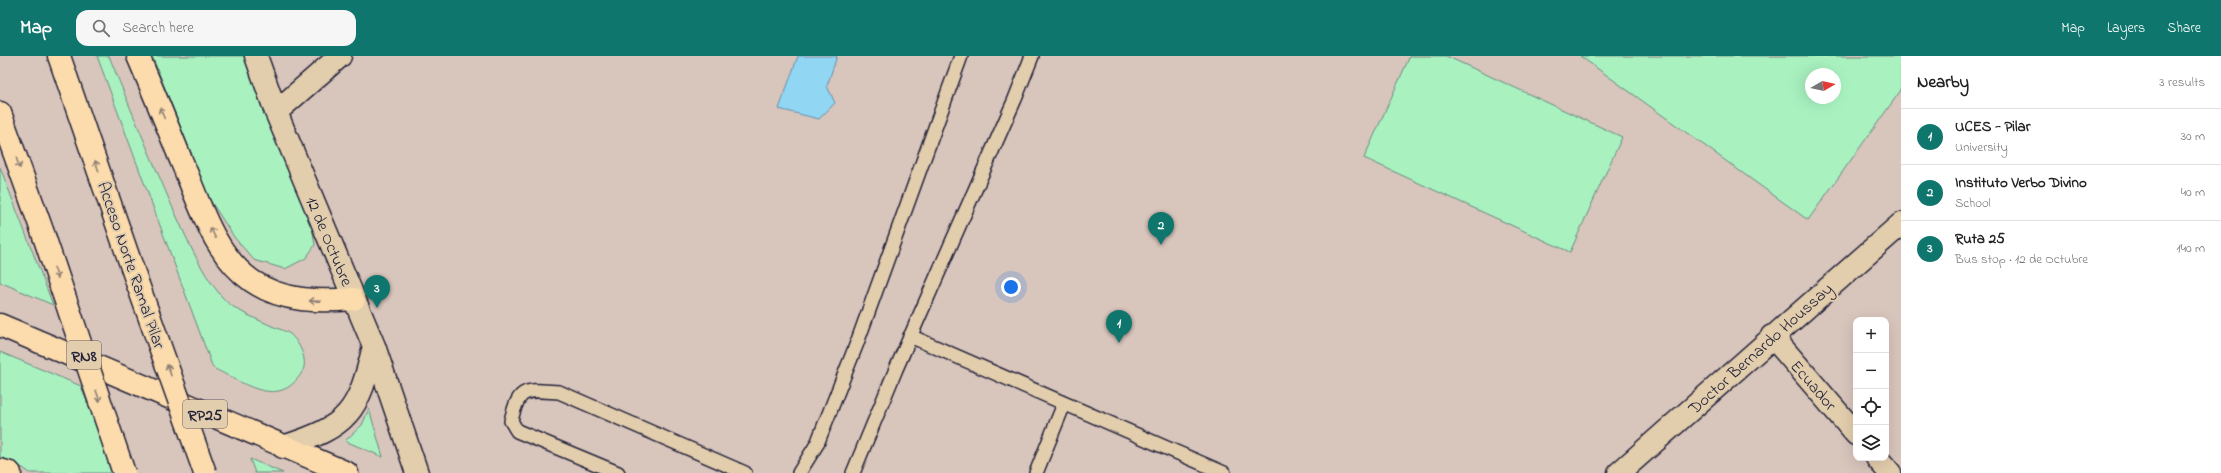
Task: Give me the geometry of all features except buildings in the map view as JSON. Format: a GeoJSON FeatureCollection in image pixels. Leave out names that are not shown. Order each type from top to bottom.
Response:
{"type":"FeatureCollection","features":[{"type":"Feature","properties":{"kind":"main road","name":"Acceso Norte Ramal Pilar"},"geometry":{"type":"LineString","coordinates":[[59,56],[137,282],[206,473]]}},
{"type":"Feature","properties":{"kind":"main road"},"geometry":{"type":"LineString","coordinates":[[138,56],[206,218],[226,255],[240,271],[253,281],[288,296],[313,301],[354,299]]}},
{"type":"Feature","properties":{"kind":"main road","name":"RN8"},"geometry":{"type":"LineString","coordinates":[[0,113],[44,236],[124,473]]}},
{"type":"Feature","properties":{"kind":"main road","name":"RP25"},"geometry":{"type":"LineString","coordinates":[[0,325],[347,473]]}},
{"type":"Feature","properties":{"kind":"main road"},"geometry":{"type":"LineString","coordinates":[[0,470],[10,473]]}},
{"type":"Feature","properties":{"kind":"street","name":"12 de Octubre"},"geometry":{"type":"LineString","coordinates":[[256,56],[276,112],[374,346],[417,473]]}},
{"type":"Feature","properties":{"kind":"street"},"geometry":{"type":"LineString","coordinates":[[276,112],[340,56]]}},
{"type":"Feature","properties":{"kind":"street","name":"Doctor Bernardo Houssay"},"geometry":{"type":"LineString","coordinates":[[1619,473],[1772,336],[1901,224]]}},
{"type":"Feature","properties":{"kind":"street","name":"Ecuador"},"geometry":{"type":"LineString","coordinates":[[1772,336],[1853,430]]}},
{"type":"Feature","properties":{"kind":"street"},"geometry":{"type":"LineString","coordinates":[[283,447],[319,435],[345,417],[352,408],[364,386],[374,346]]}},
{"type":"Feature","properties":{"kind":"street"},"geometry":{"type":"LineString","coordinates":[[1880,461],[1890,473]]}},
{"type":"Feature","properties":{"kind":"lane"},"geometry":{"type":"LineString","coordinates":[[799,473],[817,444],[857,343],[961,56]]}},
{"type":"Feature","properties":{"kind":"lane"},"geometry":{"type":"LineString","coordinates":[[853,473],[910,336],[1015,99],[1032,56]]}},
{"type":"Feature","properties":{"kind":"lane"},"geometry":{"type":"LineString","coordinates":[[910,336],[1224,473]]}},
{"type":"Feature","properties":{"kind":"lane"},"geometry":{"type":"LineString","coordinates":[[618,473],[517,431],[511,421],[516,401],[522,393],[538,390],[559,392],[745,473]]}},
{"type":"Feature","properties":{"kind":"lane"},"geometry":{"type":"LineString","coordinates":[[1036,473],[1064,404]]}},
{"type":"Feature","properties":{"kind":"green space"},"geometry":{"type":"Polygon","coordinates":[[[97,56],[109,56],[171,204],[206,276],[227,302],[239,311],[288,333],[300,347],[304,357],[304,368],[293,384],[283,390],[272,392],[260,390],[248,386],[213,368],[97,56]]]}},
{"type":"Feature","properties":{"kind":"green space"},"geometry":{"type":"Polygon","coordinates":[[[152,56],[248,56],[311,220],[315,245],[306,258],[285,269],[254,260],[234,237],[210,200],[152,56]]]}},
{"type":"Feature","properties":{"kind":"green space"},"geometry":{"type":"Polygon","coordinates":[[[1410,56],[1446,56],[1622,137],[1570,252],[1364,158],[1410,56]]]}},
{"type":"Feature","properties":{"kind":"green space"},"geometry":{"type":"Polygon","coordinates":[[[1580,56],[1901,56],[1901,90],[1808,220],[1580,56]]]}},
{"type":"Feature","properties":{"kind":"green space"},"geometry":{"type":"Polygon","coordinates":[[[0,167],[53,305],[0,282],[0,167]]]}},
{"type":"Feature","properties":{"kind":"green space"},"geometry":{"type":"Polygon","coordinates":[[[0,352],[81,386],[114,473],[30,473],[23,468],[0,459],[0,352]]]}},
{"type":"Feature","properties":{"kind":"green space"},"geometry":{"type":"Polygon","coordinates":[[[369,409],[383,457],[345,441],[362,425],[369,409]]]}},
{"type":"Feature","properties":{"kind":"green space"},"geometry":{"type":"Polygon","coordinates":[[[250,459],[283,473],[255,473],[250,459]]]}},
{"type":"Feature","properties":{"kind":"water"},"geometry":{"type":"Polygon","coordinates":[[[798,56],[837,56],[827,86],[835,103],[819,119],[779,109],[798,56]]]}},
{"type":"Feature","properties":{"kind":"place","name":"Instituto Verbo Divino"},"geometry":{"type":"Point","coordinates":[1161,245]}},
{"type":"Feature","properties":{"kind":"place","name":"Ruta 25"},"geometry":{"type":"Point","coordinates":[377,308]}},
{"type":"Feature","properties":{"kind":"place","name":"UCES - Pilar"},"geometry":{"type":"Point","coordinates":[1119,343]}}]}
